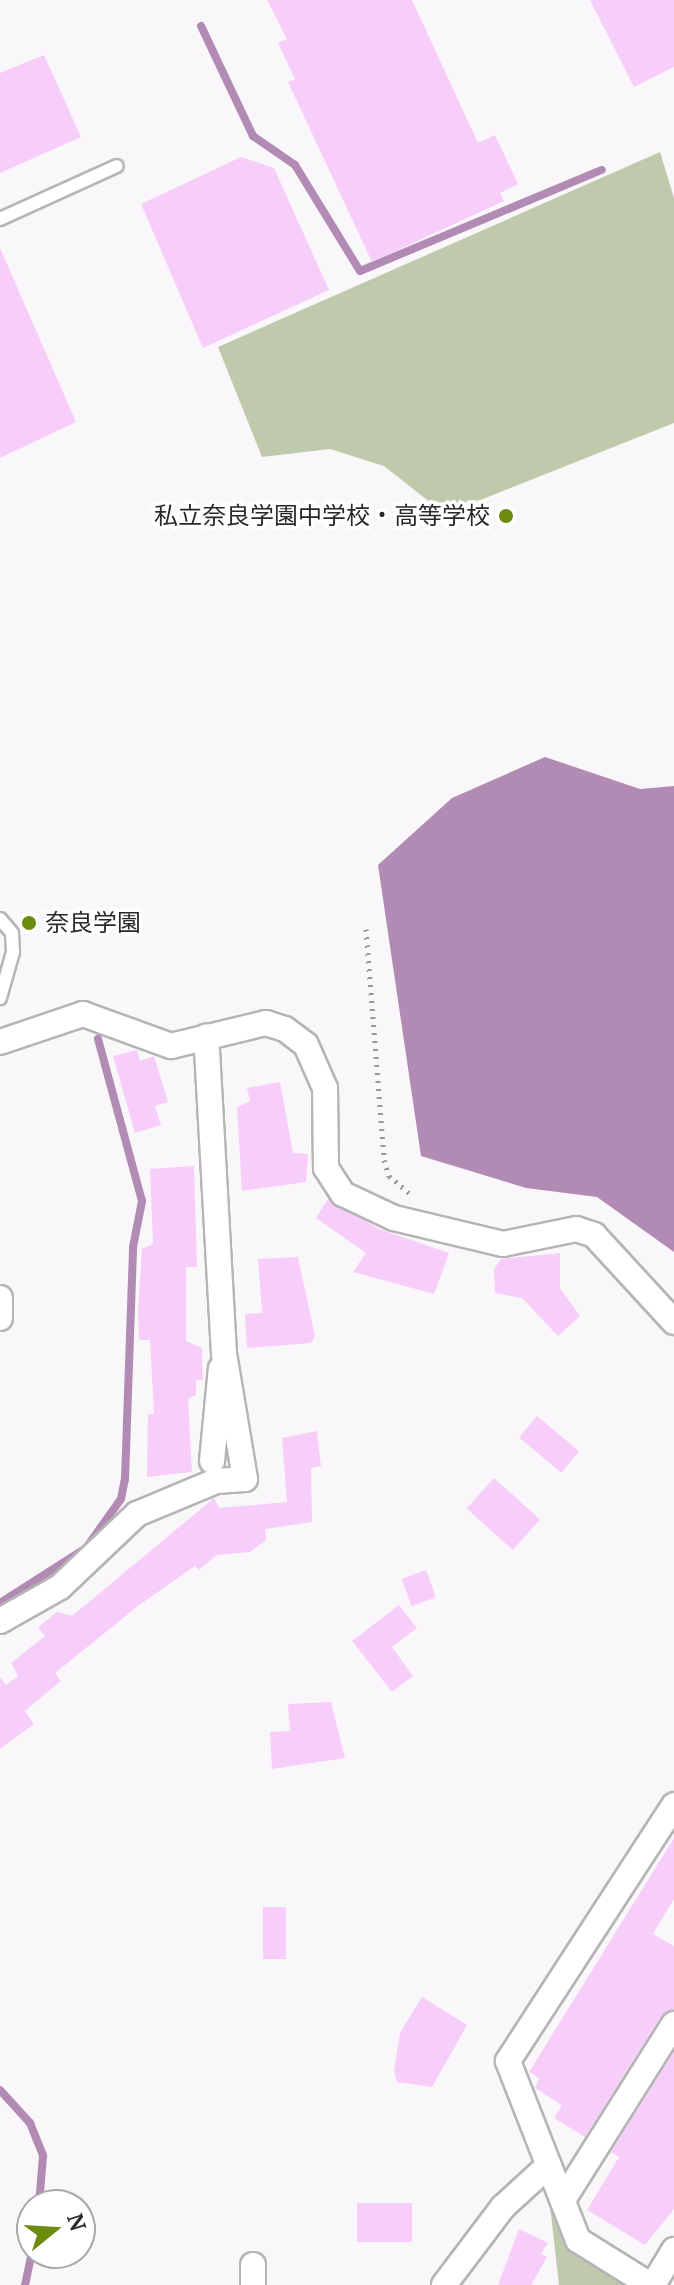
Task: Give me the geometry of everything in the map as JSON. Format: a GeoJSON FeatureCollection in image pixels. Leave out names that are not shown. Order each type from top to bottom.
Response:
{"type":"FeatureCollection","features":[{"type":"Feature","properties":{"kind":"street"},"geometry":{"type":"LineString","coordinates":[[0,1041],[83,1014],[171,1046],[266,1023],[306,1045],[325,1088],[326,1168],[343,1194],[394,1218],[503,1244],[576,1229],[594,1235],[674,1322]]}},
{"type":"Feature","properties":{"kind":"street"},"geometry":{"type":"LineString","coordinates":[[0,1621],[60,1587],[137,1514],[216,1481],[245,1479],[224,1354],[206,1037]]}},
{"type":"Feature","properties":{"kind":"street"},"geometry":{"type":"LineString","coordinates":[[0,1298],[0,1318]]}},
{"type":"Feature","properties":{"kind":"street"},"geometry":{"type":"LineString","coordinates":[[212,1461],[224,1354]]}},
{"type":"Feature","properties":{"kind":"street"},"geometry":{"type":"LineString","coordinates":[[674,1805],[508,2061],[578,2240],[652,2285],[674,2250]]}},
{"type":"Feature","properties":{"kind":"street"},"geometry":{"type":"LineString","coordinates":[[563,2200],[674,2024]]}},
{"type":"Feature","properties":{"kind":"street"},"geometry":{"type":"LineString","coordinates":[[444,2285],[503,2207],[549,2165]]}},
{"type":"Feature","properties":{"kind":"lane"},"geometry":{"type":"LineString","coordinates":[[0,219],[117,166]]}},
{"type":"Feature","properties":{"kind":"lane"},"geometry":{"type":"LineString","coordinates":[[0,919],[12,933],[13,952],[0,998]]}},
{"type":"Feature","properties":{"kind":"path"},"geometry":{"type":"LineString","coordinates":[[366,929],[384,1160],[402,1189],[424,1200]]}},
{"type":"Feature","properties":{"kind":"green space"},"geometry":{"type":"Polygon","coordinates":[[[660,152],[674,198],[674,423],[445,514],[384,466],[330,449],[262,457],[218,347],[660,152]]]}},
{"type":"Feature","properties":{"kind":"green space"},"geometry":{"type":"Polygon","coordinates":[[[550,2206],[568,2245],[625,2285],[559,2285],[550,2206]]]}},
{"type":"Feature","properties":{"kind":"shaded area"},"geometry":{"type":"Polygon","coordinates":[[[545,757],[640,789],[674,786],[674,1252],[597,1197],[526,1188],[421,1156],[378,865],[452,798],[545,757]]]}},
{"type":"Feature","properties":{"kind":"building"},"geometry":{"type":"Polygon","coordinates":[[[267,0],[412,0],[478,143],[495,135],[518,184],[500,193],[504,201],[372,262],[288,82],[295,79],[278,43],[287,39],[267,0]]]}},
{"type":"Feature","properties":{"kind":"building"},"geometry":{"type":"Polygon","coordinates":[[[590,0],[674,0],[674,67],[634,87],[590,0]]]}},
{"type":"Feature","properties":{"kind":"building"},"geometry":{"type":"Polygon","coordinates":[[[44,55],[81,137],[0,173],[0,73],[44,55]]]}},
{"type":"Feature","properties":{"kind":"building"},"geometry":{"type":"Polygon","coordinates":[[[241,157],[274,168],[329,290],[203,348],[141,204],[241,157]]]}},
{"type":"Feature","properties":{"kind":"building"},"geometry":{"type":"Polygon","coordinates":[[[0,248],[76,422],[0,458],[0,248]]]}},
{"type":"Feature","properties":{"kind":"building"},"geometry":{"type":"Polygon","coordinates":[[[137,1050],[140,1061],[154,1056],[168,1102],[155,1106],[161,1125],[135,1133],[113,1056],[137,1050]]]}},
{"type":"Feature","properties":{"kind":"building"},"geometry":{"type":"Polygon","coordinates":[[[280,1082],[293,1153],[308,1154],[306,1182],[242,1191],[237,1107],[250,1101],[247,1088],[280,1082]]]}},
{"type":"Feature","properties":{"kind":"building"},"geometry":{"type":"Polygon","coordinates":[[[194,1166],[197,1267],[186,1267],[186,1341],[202,1348],[203,1380],[196,1380],[196,1395],[188,1399],[192,1472],[147,1477],[148,1414],[154,1414],[150,1340],[139,1340],[138,1312],[142,1249],[153,1244],[150,1169],[194,1166]]]}},
{"type":"Feature","properties":{"kind":"building"},"geometry":{"type":"Polygon","coordinates":[[[328,1199],[379,1229],[449,1253],[434,1294],[353,1272],[366,1253],[316,1218],[328,1199]]]}},
{"type":"Feature","properties":{"kind":"building"},"geometry":{"type":"Polygon","coordinates":[[[560,1253],[560,1288],[580,1316],[558,1336],[522,1298],[495,1293],[494,1269],[501,1259],[560,1253]]]}},
{"type":"Feature","properties":{"kind":"building"},"geometry":{"type":"Polygon","coordinates":[[[298,1257],[315,1336],[311,1343],[247,1348],[245,1314],[262,1313],[258,1259],[298,1257]]]}},
{"type":"Feature","properties":{"kind":"building"},"geometry":{"type":"Polygon","coordinates":[[[537,1416],[579,1451],[561,1473],[519,1437],[537,1416]]]}},
{"type":"Feature","properties":{"kind":"building"},"geometry":{"type":"Polygon","coordinates":[[[317,1431],[321,1466],[311,1468],[312,1522],[265,1529],[266,1540],[250,1552],[217,1555],[199,1570],[195,1566],[138,1606],[55,1673],[61,1681],[25,1711],[34,1724],[0,1749],[0,1677],[6,1685],[18,1676],[11,1663],[45,1636],[38,1627],[57,1612],[72,1616],[214,1498],[219,1508],[287,1502],[282,1438],[317,1431]]]}},
{"type":"Feature","properties":{"kind":"building"},"geometry":{"type":"Polygon","coordinates":[[[494,1478],[540,1519],[513,1550],[467,1508],[494,1478]]]}},
{"type":"Feature","properties":{"kind":"building"},"geometry":{"type":"Polygon","coordinates":[[[426,1570],[436,1597],[411,1606],[402,1579],[426,1570]]]}},
{"type":"Feature","properties":{"kind":"building"},"geometry":{"type":"Polygon","coordinates":[[[399,1605],[417,1628],[392,1647],[413,1676],[392,1692],[352,1641],[399,1605]]]}},
{"type":"Feature","properties":{"kind":"building"},"geometry":{"type":"Polygon","coordinates":[[[331,1702],[345,1758],[272,1769],[270,1732],[290,1731],[288,1704],[331,1702]]]}},
{"type":"Feature","properties":{"kind":"building"},"geometry":{"type":"Polygon","coordinates":[[[674,1838],[674,1899],[653,1934],[674,1946],[674,2009],[661,2016],[585,2137],[554,2118],[562,2105],[535,2088],[539,2078],[529,2072],[674,1838]]]}},
{"type":"Feature","properties":{"kind":"building"},"geometry":{"type":"Polygon","coordinates":[[[263,1907],[286,1907],[286,1959],[263,1959],[263,1907]]]}},
{"type":"Feature","properties":{"kind":"building"},"geometry":{"type":"Polygon","coordinates":[[[422,1997],[467,2025],[432,2087],[397,2082],[394,2071],[400,2033],[422,1997]]]}},
{"type":"Feature","properties":{"kind":"building"},"geometry":{"type":"Polygon","coordinates":[[[674,2052],[674,2209],[645,2245],[587,2210],[619,2157],[611,2152],[674,2052]]]}},
{"type":"Feature","properties":{"kind":"building"},"geometry":{"type":"Polygon","coordinates":[[[357,2203],[412,2203],[412,2242],[357,2242],[357,2203]]]}},
{"type":"Feature","properties":{"kind":"building"},"geometry":{"type":"Polygon","coordinates":[[[519,2229],[548,2243],[541,2254],[547,2257],[531,2285],[498,2285],[519,2229]]]}},
{"type":"Feature","properties":{"kind":"waterway"},"geometry":{"type":"LineString","coordinates":[[201,26],[253,136],[295,165],[360,271],[602,170]]}},
{"type":"Feature","properties":{"kind":"waterway"},"geometry":{"type":"LineString","coordinates":[[0,1603],[86,1548],[121,1499],[125,1479],[133,1247],[142,1201],[98,1039]]}},
{"type":"Feature","properties":{"kind":"waterway"},"geometry":{"type":"LineString","coordinates":[[0,2090],[30,2123],[43,2156],[40,2189]]}},
{"type":"Feature","properties":{"kind":"waterway"},"geometry":{"type":"LineString","coordinates":[[25,2285],[28,2269]]}},
{"type":"Feature","properties":{"kind":"place","name":"私立奈良学園中学校・高等学校"},"geometry":{"type":"Point","coordinates":[506,516]}},
{"type":"Feature","properties":{"kind":"place","name":"奈良学園"},"geometry":{"type":"Point","coordinates":[29,923]}}]}
